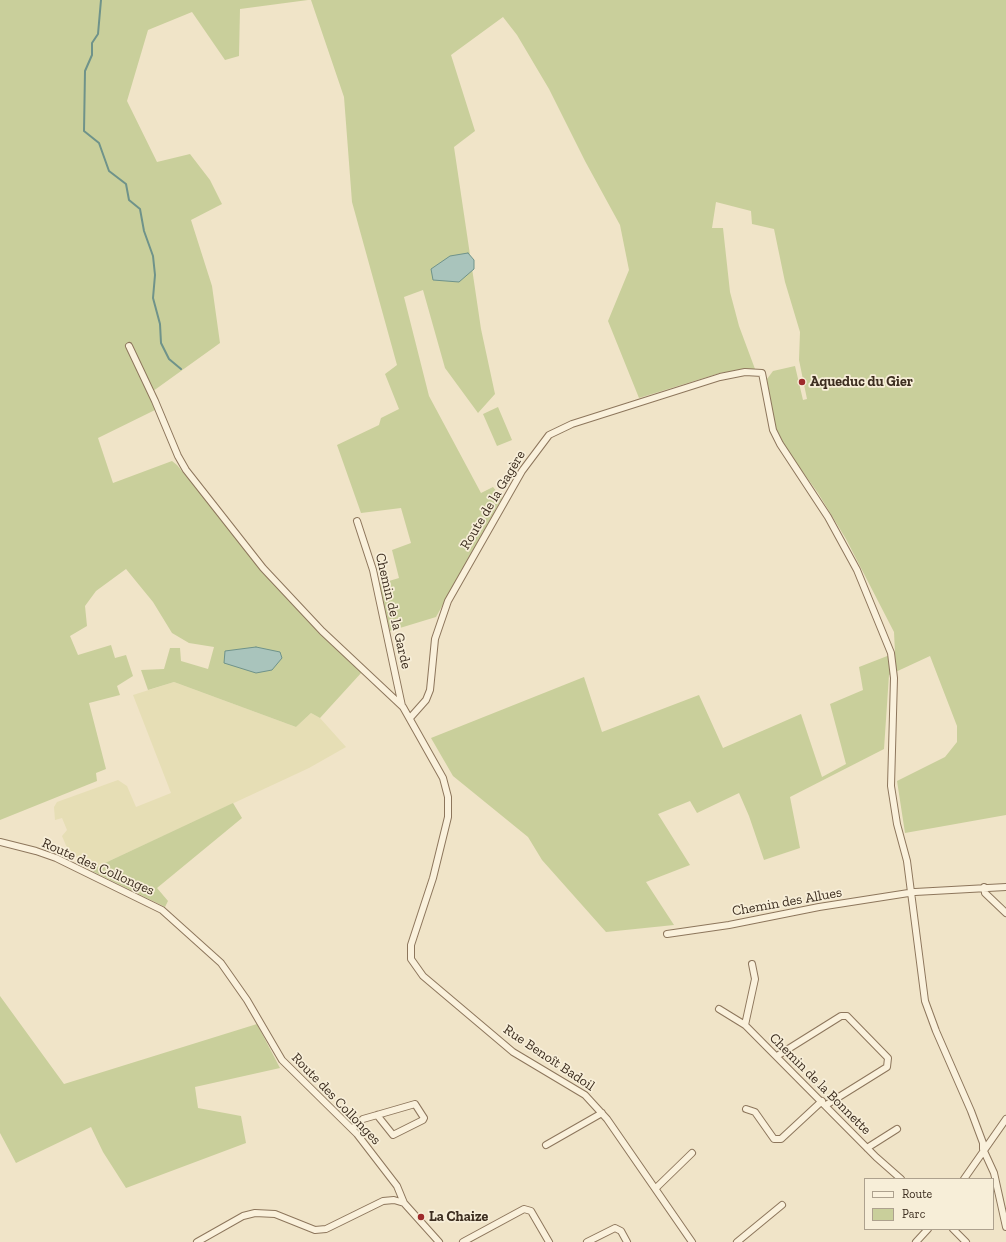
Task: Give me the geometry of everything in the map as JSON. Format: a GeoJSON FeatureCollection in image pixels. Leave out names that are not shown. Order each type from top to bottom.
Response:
{"type":"FeatureCollection","features":[{"type":"Feature","properties":{"kind":"street"},"geometry":{"type":"LineString","coordinates":[[129,346],[155,401],[178,456],[186,470],[263,568],[322,631],[403,707],[410,718]]}},
{"type":"Feature","properties":{"kind":"street","name":"Route de la Gagère"},"geometry":{"type":"LineString","coordinates":[[410,718],[426,700],[430,690],[435,639],[448,601],[522,471],[549,435],[572,424],[720,376],[745,372],[762,373],[773,430],[780,444],[828,517],[857,570],[891,653],[894,678],[891,786],[897,824],[907,861],[911,894]]}},
{"type":"Feature","properties":{"kind":"street","name":"Chemin de la Garde"},"geometry":{"type":"LineString","coordinates":[[357,521],[374,570],[403,707]]}},
{"type":"Feature","properties":{"kind":"street","name":"Rue Benoît Badoil"},"geometry":{"type":"LineString","coordinates":[[410,718],[443,778],[448,796],[448,817],[434,878],[411,945],[411,960],[423,976],[513,1052],[586,1095],[602,1113],[656,1188],[689,1241]]}},
{"type":"Feature","properties":{"kind":"street","name":"Route des Collonges"},"geometry":{"type":"LineString","coordinates":[[0,842],[36,851],[56,858],[162,910],[221,963],[247,1000],[285,1064],[352,1129],[397,1186],[404,1203],[438,1242]]}},
{"type":"Feature","properties":{"kind":"street"},"geometry":{"type":"LineString","coordinates":[[984,887],[985,893],[1006,913]]}},
{"type":"Feature","properties":{"kind":"street","name":"Chemin des Allues"},"geometry":{"type":"LineString","coordinates":[[667,934],[728,925],[819,908],[911,894],[915,892],[984,887],[1006,887]]}},
{"type":"Feature","properties":{"kind":"street"},"geometry":{"type":"LineString","coordinates":[[911,894],[925,1001],[936,1031],[971,1111],[983,1143],[983,1149],[994,1173],[1006,1227]]}},
{"type":"Feature","properties":{"kind":"street"},"geometry":{"type":"LineString","coordinates":[[745,1025],[755,979],[752,964]]}},
{"type":"Feature","properties":{"kind":"street","name":"Chemin de la Bonnette"},"geometry":{"type":"LineString","coordinates":[[719,1009],[745,1025],[867,1148],[900,1178]]}},
{"type":"Feature","properties":{"kind":"street"},"geometry":{"type":"LineString","coordinates":[[746,1109],[755,1112],[774,1139],[781,1139],[824,1103],[887,1067],[888,1058],[847,1016],[841,1016],[777,1056]]}},
{"type":"Feature","properties":{"kind":"street"},"geometry":{"type":"LineString","coordinates":[[352,1129],[363,1119],[415,1104],[424,1118],[423,1120],[393,1135],[377,1115]]}},
{"type":"Feature","properties":{"kind":"street"},"geometry":{"type":"LineString","coordinates":[[546,1145],[602,1113]]}},
{"type":"Feature","properties":{"kind":"street"},"geometry":{"type":"LineString","coordinates":[[965,1178],[983,1149],[1006,1119]]}},
{"type":"Feature","properties":{"kind":"street"},"geometry":{"type":"LineString","coordinates":[[867,1148],[897,1129]]}},
{"type":"Feature","properties":{"kind":"street"},"geometry":{"type":"LineString","coordinates":[[656,1188],[692,1153]]}},
{"type":"Feature","properties":{"kind":"street"},"geometry":{"type":"LineString","coordinates":[[197,1242],[237,1219],[255,1213],[275,1214],[314,1230],[332,1227],[383,1201],[394,1200],[404,1203]]}},
{"type":"Feature","properties":{"kind":"street"},"geometry":{"type":"LineString","coordinates":[[737,1242],[782,1205]]}},
{"type":"Feature","properties":{"kind":"street"},"geometry":{"type":"LineString","coordinates":[[463,1242],[524,1209],[531,1211],[549,1242]]}},
{"type":"Feature","properties":{"kind":"street"},"geometry":{"type":"LineString","coordinates":[[587,1242],[615,1228],[621,1231],[627,1242]]}},
{"type":"Feature","properties":{"kind":"street"},"geometry":{"type":"LineString","coordinates":[[916,1242],[927,1230]]}},
{"type":"Feature","properties":{"kind":"street"},"geometry":{"type":"LineString","coordinates":[[954,1230],[966,1242]]}},
{"type":"Feature","properties":{"kind":"shaded area"},"geometry":{"type":"Polygon","coordinates":[[[174,682],[296,727],[311,713],[320,718],[346,747],[309,768],[90,870],[68,850],[62,836],[67,830],[62,818],[55,820],[54,807],[57,802],[118,780],[127,786],[136,807],[171,793],[133,695],[174,682]]]}},
{"type":"Feature","properties":{"kind":"green space"},"geometry":{"type":"Polygon","coordinates":[[[0,0],[308,0],[240,9],[239,56],[225,60],[192,12],[148,30],[127,101],[157,162],[190,154],[210,180],[222,204],[191,220],[212,286],[220,343],[149,394],[155,410],[98,438],[113,483],[172,461],[177,465],[261,568],[362,672],[320,718],[311,713],[296,727],[174,682],[148,690],[141,670],[164,669],[170,648],[180,648],[181,661],[208,669],[214,647],[189,643],[172,633],[153,602],[126,569],[96,591],[85,606],[87,626],[70,636],[78,655],[111,645],[115,658],[126,655],[133,676],[117,686],[120,695],[89,703],[106,769],[96,773],[97,781],[0,820],[0,0]]]}},
{"type":"Feature","properties":{"kind":"green space"},"geometry":{"type":"Polygon","coordinates":[[[311,0],[1006,0],[1006,815],[905,833],[897,781],[945,757],[957,742],[957,726],[930,656],[889,675],[884,749],[790,797],[800,848],[764,860],[749,816],[739,793],[697,813],[690,801],[658,814],[690,865],[646,882],[674,925],[606,932],[542,860],[528,837],[453,776],[431,738],[584,677],[602,732],[699,695],[723,748],[801,714],[822,777],[846,764],[830,704],[863,690],[859,667],[895,653],[894,632],[846,539],[818,493],[781,442],[775,429],[767,379],[773,371],[795,366],[803,400],[807,399],[799,360],[800,332],[785,282],[774,229],[752,224],[751,211],[716,202],[712,228],[723,228],[730,292],[739,326],[755,369],[720,373],[639,398],[608,321],[629,270],[620,225],[585,161],[549,89],[517,35],[503,17],[451,55],[475,131],[454,147],[481,329],[495,394],[478,413],[445,368],[423,290],[404,297],[429,396],[481,493],[493,487],[502,498],[436,617],[390,631],[379,584],[399,578],[392,550],[411,543],[401,508],[361,513],[337,445],[379,425],[381,418],[399,409],[385,374],[397,365],[352,202],[344,97],[311,0]]]}},
{"type":"Feature","properties":{"kind":"green space"},"geometry":{"type":"Polygon","coordinates":[[[498,407],[512,440],[497,446],[483,414],[498,407]]]}},
{"type":"Feature","properties":{"kind":"green space"},"geometry":{"type":"Polygon","coordinates":[[[233,803],[242,818],[157,888],[168,901],[165,907],[90,870],[233,803]]]}},
{"type":"Feature","properties":{"kind":"green space"},"geometry":{"type":"Polygon","coordinates":[[[0,996],[64,1084],[257,1024],[280,1068],[195,1087],[198,1108],[241,1116],[246,1143],[126,1188],[103,1152],[91,1127],[16,1163],[0,1133],[0,996]]]}},
{"type":"Feature","properties":{"kind":"water"},"geometry":{"type":"Polygon","coordinates":[[[468,253],[474,260],[474,269],[459,282],[433,280],[431,269],[450,256],[468,253]]]}},
{"type":"Feature","properties":{"kind":"water"},"geometry":{"type":"Polygon","coordinates":[[[256,647],[280,652],[282,658],[272,670],[256,673],[224,663],[225,651],[256,647]]]}},
{"type":"Feature","properties":{"kind":"waterway"},"geometry":{"type":"LineString","coordinates":[[101,0],[98,34],[92,43],[92,55],[85,71],[84,131],[99,143],[109,171],[126,184],[129,200],[140,209],[144,231],[153,256],[155,275],[153,298],[160,324],[161,343],[169,359],[181,369]]}},
{"type":"Feature","properties":{"kind":"place","name":"Aqueduc du Gier"},"geometry":{"type":"Point","coordinates":[802,382]}},
{"type":"Feature","properties":{"kind":"place","name":"La Chaize"},"geometry":{"type":"Point","coordinates":[421,1217]}}]}
